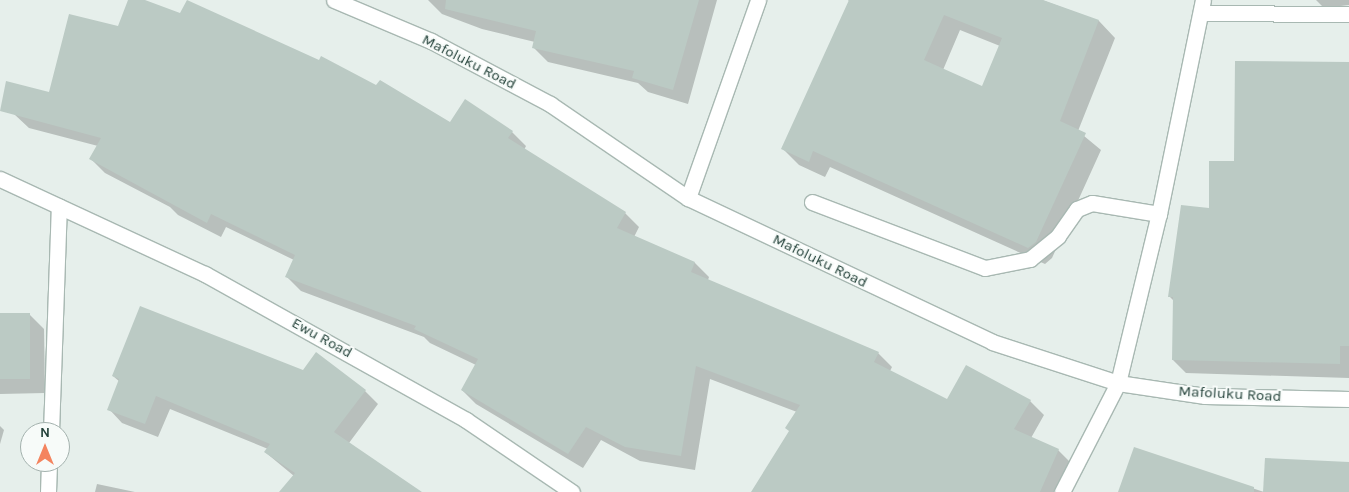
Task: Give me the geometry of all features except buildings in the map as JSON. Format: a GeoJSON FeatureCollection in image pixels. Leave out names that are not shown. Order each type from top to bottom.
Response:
{"type":"FeatureCollection","features":[{"type":"Feature","properties":{"kind":"street","name":"Mafoluku Road"},"geometry":{"type":"LineString","coordinates":[[334,0],[431,41],[550,104],[688,198],[992,342],[1118,383],[1205,396],[1349,399]]}},
{"type":"Feature","properties":{"kind":"street"},"geometry":{"type":"LineString","coordinates":[[688,198],[758,0]]}},
{"type":"Feature","properties":{"kind":"street"},"geometry":{"type":"LineString","coordinates":[[1062,492],[1118,383],[1159,214],[1202,6],[1349,14]]}},
{"type":"Feature","properties":{"kind":"street","name":"Ewu Road"},"geometry":{"type":"LineString","coordinates":[[0,180],[205,274],[466,420],[572,492]]}},
{"type":"Feature","properties":{"kind":"street"},"geometry":{"type":"LineString","coordinates":[[812,202],[985,268],[1030,259],[1058,236],[1078,209],[1092,203],[1159,214]]}},
{"type":"Feature","properties":{"kind":"street"},"geometry":{"type":"LineString","coordinates":[[50,422],[59,206]]}},
{"type":"Feature","properties":{"kind":"street"},"geometry":{"type":"LineString","coordinates":[[48,492],[49,472]]}}]}
